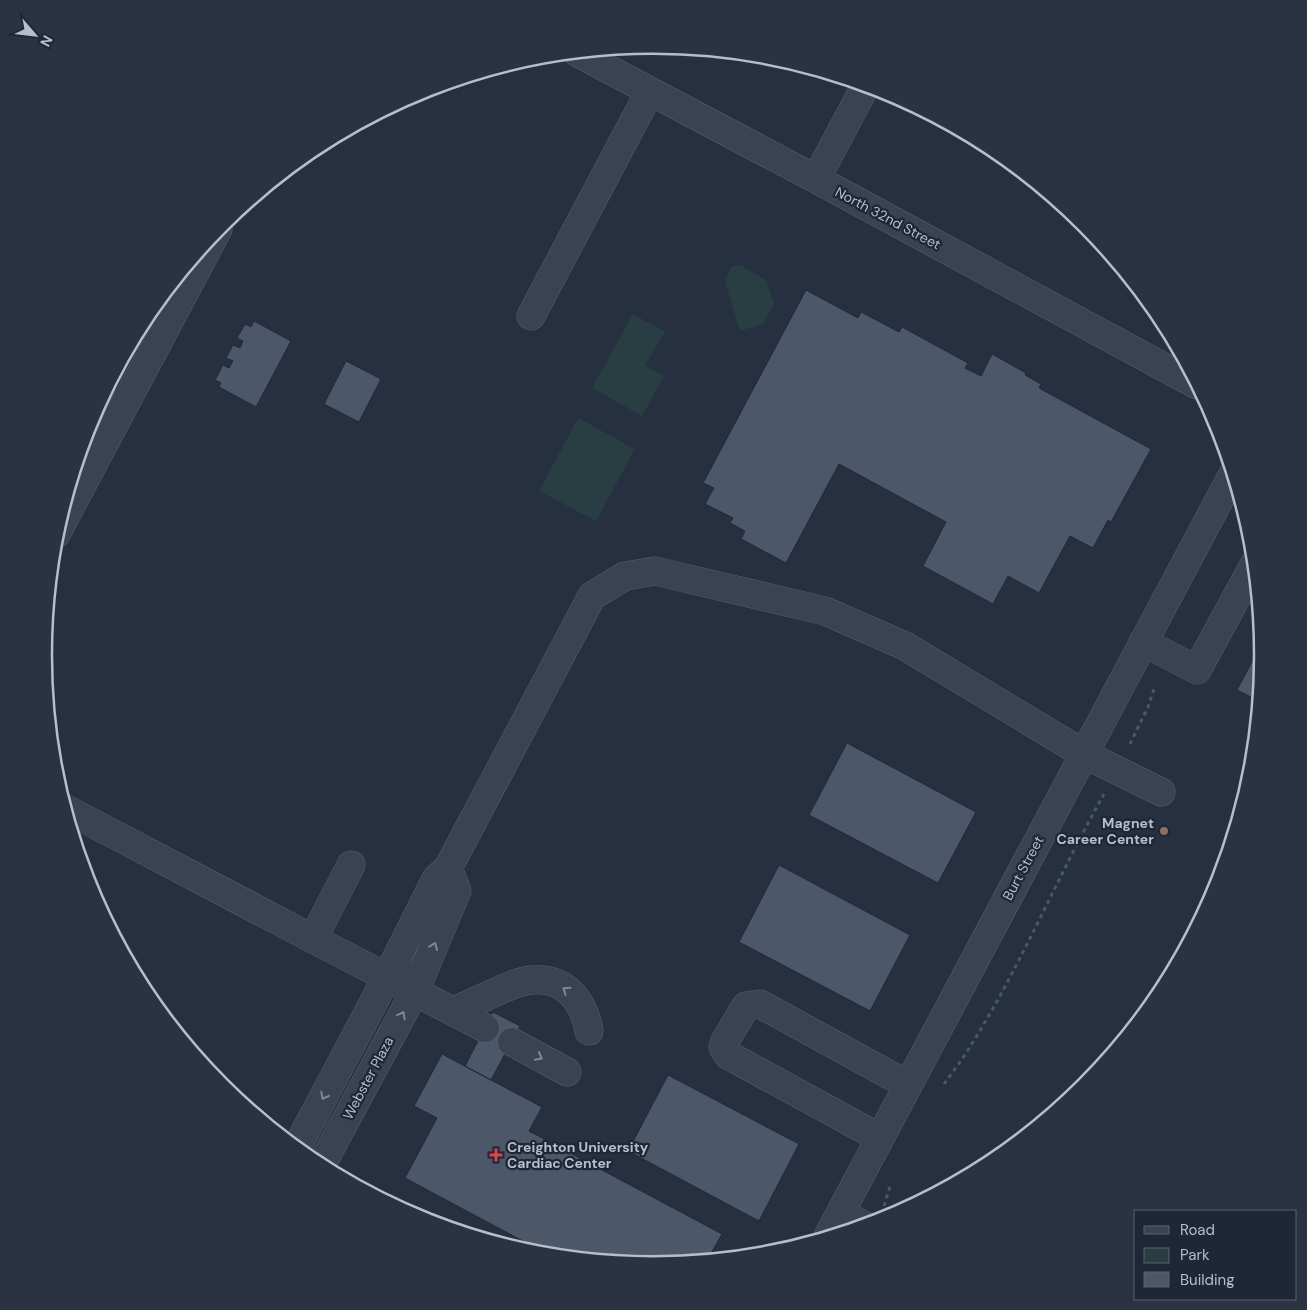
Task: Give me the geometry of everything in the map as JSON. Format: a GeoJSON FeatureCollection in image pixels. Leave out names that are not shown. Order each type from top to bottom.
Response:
{"type":"FeatureCollection","features":[{"type":"Feature","properties":{"kind":"street","name":"North 32nd Street"},"geometry":{"type":"LineString","coordinates":[[587,58],[1188,380]]}},
{"type":"Feature","properties":{"kind":"street"},"geometry":{"type":"LineString","coordinates":[[531,316],[650,91]]}},
{"type":"Feature","properties":{"kind":"street"},"geometry":{"type":"LineString","coordinates":[[816,179],[862,92]]}},
{"type":"Feature","properties":{"kind":"street"},"geometry":{"type":"LineString","coordinates":[[72,504],[202,259]]}},
{"type":"Feature","properties":{"kind":"street","name":"Burt Street"},"geometry":{"type":"LineString","coordinates":[[854,1221],[880,1138],[1084,754],[1155,648],[1231,490]]}},
{"type":"Feature","properties":{"kind":"street"},"geometry":{"type":"LineString","coordinates":[[300,1141],[387,977],[436,879],[448,868],[592,596],[625,576],[655,571],[825,611],[905,646],[1084,754],[1161,792]]}},
{"type":"Feature","properties":{"kind":"street"},"geometry":{"type":"LineString","coordinates":[[1155,648],[1197,670],[1249,575]]}},
{"type":"Feature","properties":{"kind":"street"},"geometry":{"type":"LineString","coordinates":[[74,813],[485,1028]]}},
{"type":"Feature","properties":{"kind":"street"},"geometry":{"type":"LineString","coordinates":[[312,939],[351,866]]}},
{"type":"Feature","properties":{"kind":"street","name":"Webster Plaza"},"geometry":{"type":"LineString","coordinates":[[325,1158],[415,991],[457,891],[448,868]]}},
{"type":"Feature","properties":{"kind":"street"},"geometry":{"type":"LineString","coordinates":[[454,1011],[512,985],[532,980],[548,981],[562,986],[575,996],[584,1010],[589,1030]]}},
{"type":"Feature","properties":{"kind":"street"},"geometry":{"type":"LineString","coordinates":[[880,1138],[728,1055],[723,1047],[725,1041],[746,1006],[760,1004],[908,1085]]}},
{"type":"Feature","properties":{"kind":"street"},"geometry":{"type":"LineString","coordinates":[[512,1042],[567,1072]]}},
{"type":"Feature","properties":{"kind":"path"},"geometry":{"type":"LineString","coordinates":[[942,1086],[965,1055],[982,1027],[1026,946],[1083,831],[1117,771],[1148,707],[1155,648]]}},
{"type":"Feature","properties":{"kind":"path"},"geometry":{"type":"LineString","coordinates":[[855,1221],[893,1175]]}},
{"type":"Feature","properties":{"kind":"green space"},"geometry":{"type":"Polygon","coordinates":[[[741,265],[767,281],[774,305],[763,324],[740,331],[725,282],[732,266],[741,265]]]}},
{"type":"Feature","properties":{"kind":"green space"},"geometry":{"type":"Polygon","coordinates":[[[633,314],[665,332],[645,366],[664,376],[642,416],[592,388],[633,314]]]}},
{"type":"Feature","properties":{"kind":"green space"},"geometry":{"type":"Polygon","coordinates":[[[578,418],[635,449],[596,521],[539,491],[578,418]]]}},
{"type":"Feature","properties":{"kind":"building"},"geometry":{"type":"Polygon","coordinates":[[[806,290],[858,318],[861,312],[899,332],[902,327],[968,363],[965,368],[981,376],[992,354],[1026,373],[1025,375],[1041,384],[1039,388],[1151,449],[1111,522],[1108,520],[1093,548],[1070,536],[1039,593],[1008,576],[993,604],[923,566],[946,522],[839,464],[786,563],[741,539],[745,531],[730,523],[733,518],[705,504],[714,488],[703,483],[806,290]]]}},
{"type":"Feature","properties":{"kind":"building"},"geometry":{"type":"Polygon","coordinates":[[[254,321],[291,341],[256,407],[219,387],[221,383],[215,380],[223,365],[229,368],[233,361],[226,358],[233,345],[240,348],[243,341],[237,338],[245,324],[251,327],[254,321]]]}},
{"type":"Feature","properties":{"kind":"building"},"geometry":{"type":"Polygon","coordinates":[[[346,361],[381,379],[359,422],[324,404],[346,361]]]}},
{"type":"Feature","properties":{"kind":"building"},"geometry":{"type":"Polygon","coordinates":[[[1254,658],[1253,698],[1237,690],[1254,658]]]}},
{"type":"Feature","properties":{"kind":"building"},"geometry":{"type":"Polygon","coordinates":[[[847,743],[976,812],[938,883],[809,815],[847,743]]]}},
{"type":"Feature","properties":{"kind":"building"},"geometry":{"type":"Polygon","coordinates":[[[779,865],[910,935],[870,1011],[739,942],[779,865]]]}},
{"type":"Feature","properties":{"kind":"building"},"geometry":{"type":"Polygon","coordinates":[[[493,1012],[520,1026],[491,1080],[465,1066],[493,1012]]]}},
{"type":"Feature","properties":{"kind":"building","name":"Creighton University Cardiac Center"},"geometry":{"type":"Polygon","coordinates":[[[442,1054],[542,1107],[529,1131],[722,1234],[711,1253],[693,1255],[614,1255],[575,1251],[523,1241],[405,1178],[437,1118],[414,1106],[442,1054]]]}},
{"type":"Feature","properties":{"kind":"building"},"geometry":{"type":"Polygon","coordinates":[[[668,1075],[799,1144],[759,1221],[628,1151],[668,1075]]]}},
{"type":"Feature","properties":{"kind":"place","name":"Magnet Career Center"},"geometry":{"type":"Point","coordinates":[1164,831]}},
{"type":"Feature","properties":{"kind":"place","name":"Creighton University Cardiac Center"},"geometry":{"type":"Point","coordinates":[496,1155]}}]}
